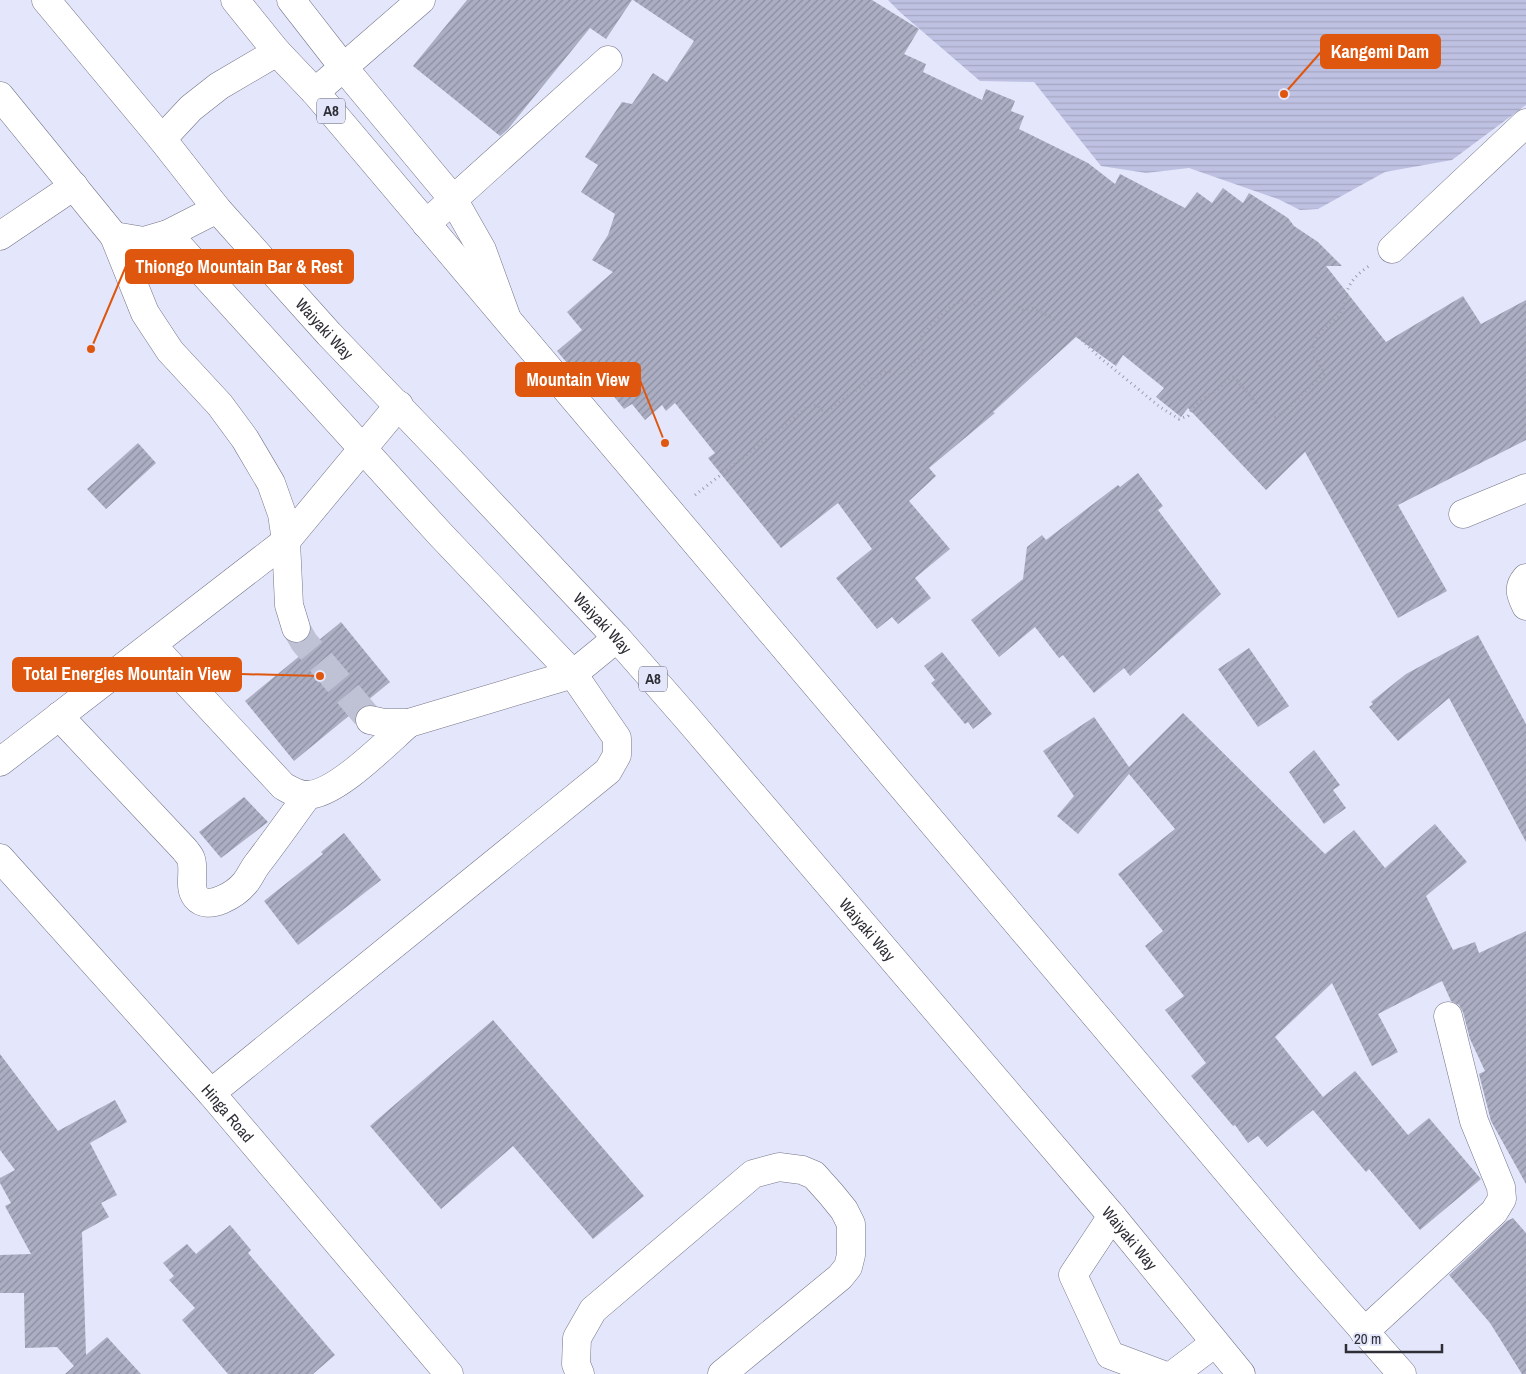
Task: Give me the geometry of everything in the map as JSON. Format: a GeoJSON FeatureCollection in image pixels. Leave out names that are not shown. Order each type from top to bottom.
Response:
{"type":"FeatureCollection","features":[{"type":"Feature","properties":{"kind":"main road","name":"Waiyaki Way"},"geometry":{"type":"LineString","coordinates":[[46,0],[217,208],[328,334],[399,405],[617,638],[687,718],[1112,1216],[1241,1374]]}},
{"type":"Feature","properties":{"kind":"main road","name":"A8"},"geometry":{"type":"LineString","coordinates":[[235,0],[277,52],[315,92],[1302,1260],[1402,1374]]}},
{"type":"Feature","properties":{"kind":"main road"},"geometry":{"type":"LineString","coordinates":[[291,0],[344,68],[453,199],[482,250],[507,319]]}},
{"type":"Feature","properties":{"kind":"main road"},"geometry":{"type":"LineString","coordinates":[[315,92],[421,0]]}},
{"type":"Feature","properties":{"kind":"main road"},"geometry":{"type":"LineString","coordinates":[[162,139],[192,108],[219,86],[277,52]]}},
{"type":"Feature","properties":{"kind":"main road"},"geometry":{"type":"LineString","coordinates":[[426,224],[608,60]]}},
{"type":"Feature","properties":{"kind":"main road"},"geometry":{"type":"LineString","coordinates":[[0,96],[114,236],[145,313],[170,351],[220,405],[245,439],[271,483],[282,514],[286,541],[289,606],[296,628]]}},
{"type":"Feature","properties":{"kind":"main road"},"geometry":{"type":"LineString","coordinates":[[1392,249],[1526,123]]}},
{"type":"Feature","properties":{"kind":"main road"},"geometry":{"type":"LineString","coordinates":[[0,236],[74,186]]}},
{"type":"Feature","properties":{"kind":"main road"},"geometry":{"type":"LineString","coordinates":[[114,236],[144,241],[168,234],[217,208]]}},
{"type":"Feature","properties":{"kind":"main road"},"geometry":{"type":"LineString","coordinates":[[168,234],[440,534],[573,674],[617,738],[617,755],[608,771],[211,1093]]}},
{"type":"Feature","properties":{"kind":"main road"},"geometry":{"type":"LineString","coordinates":[[0,762],[286,541],[399,405]]}},
{"type":"Feature","properties":{"kind":"main road"},"geometry":{"type":"LineString","coordinates":[[1463,514],[1526,488]]}},
{"type":"Feature","properties":{"kind":"main road"},"geometry":{"type":"LineString","coordinates":[[1526,578],[1519,592],[1526,606]]}},
{"type":"Feature","properties":{"kind":"main road"},"geometry":{"type":"LineString","coordinates":[[370,720],[384,723],[409,723],[573,674],[617,638]]}},
{"type":"Feature","properties":{"kind":"main road"},"geometry":{"type":"LineString","coordinates":[[152,645],[282,786],[293,792],[308,795]]}},
{"type":"Feature","properties":{"kind":"main road"},"geometry":{"type":"LineString","coordinates":[[59,716],[185,850],[191,859],[192,890],[196,898],[202,901],[214,902],[224,900],[246,883],[255,867],[308,795],[341,782],[409,723]]}},
{"type":"Feature","properties":{"kind":"main road","name":"Hinga Road"},"geometry":{"type":"LineString","coordinates":[[0,858],[211,1093],[447,1373]]}},
{"type":"Feature","properties":{"kind":"main road"},"geometry":{"type":"LineString","coordinates":[[1364,1332],[1494,1212],[1502,1199],[1501,1187],[1474,1121],[1448,1016]]}},
{"type":"Feature","properties":{"kind":"main road"},"geometry":{"type":"LineString","coordinates":[[580,1374],[576,1364],[577,1338],[593,1310],[601,1303],[753,1174],[779,1167],[802,1170],[814,1175],[844,1210],[851,1224],[851,1255],[848,1267],[840,1277],[722,1374]]}},
{"type":"Feature","properties":{"kind":"main road"},"geometry":{"type":"LineString","coordinates":[[1112,1216],[1073,1275],[1110,1355],[1161,1374]]}},
{"type":"Feature","properties":{"kind":"main road"},"geometry":{"type":"LineString","coordinates":[[1174,1374],[1215,1343]]}},
{"type":"Feature","properties":{"kind":"main road"},"geometry":{"type":"LineString","coordinates":[[1204,1374],[1215,1343]]}},
{"type":"Feature","properties":{"kind":"path"},"geometry":{"type":"LineString","coordinates":[[672,515],[705,486],[809,406],[817,405],[821,410],[827,411],[872,379],[887,372],[899,374],[905,372],[915,364],[923,352],[924,348],[920,339],[924,332],[940,317],[961,300],[974,306],[994,290],[997,290],[1023,310],[1033,308],[1069,327],[1098,356],[1147,394],[1160,407],[1179,419],[1188,416],[1202,399],[1220,388],[1234,376],[1265,413],[1271,418],[1276,417],[1324,374],[1313,354],[1313,349],[1322,329],[1342,311],[1348,289],[1353,280],[1363,270],[1392,249]]}},
{"type":"Feature","properties":{"kind":"water"},"geometry":{"type":"Polygon","coordinates":[[[888,0],[1526,0],[1526,105],[1452,160],[1385,172],[1318,209],[1300,210],[1278,199],[1189,168],[1146,173],[1101,166],[1034,82],[980,81],[888,0]]]}},
{"type":"Feature","properties":{"kind":"building"},"geometry":{"type":"Polygon","coordinates":[[[467,0],[632,0],[606,39],[590,28],[508,129],[500,136],[413,66],[467,0]]]}},
{"type":"Feature","properties":{"kind":"building"},"geometry":{"type":"Polygon","coordinates":[[[633,0],[872,0],[919,29],[904,54],[926,64],[923,72],[982,100],[986,89],[1015,101],[1011,111],[1024,116],[1019,129],[1088,163],[1115,184],[1120,174],[1185,208],[1197,192],[1212,203],[1223,188],[1243,203],[1249,193],[1288,218],[1294,226],[1318,242],[1342,266],[1326,266],[1386,342],[1463,296],[1481,324],[1526,300],[1526,440],[1398,505],[1447,591],[1398,618],[1305,452],[1266,490],[1188,408],[1181,417],[1156,397],[1164,388],[1123,355],[1116,366],[1076,337],[993,412],[995,413],[929,468],[936,476],[909,501],[950,549],[915,578],[931,598],[898,624],[892,617],[877,629],[836,578],[872,549],[838,503],[781,548],[708,458],[715,453],[675,403],[666,411],[662,405],[645,420],[632,404],[624,409],[595,373],[583,382],[557,351],[582,330],[567,312],[613,272],[592,260],[608,235],[615,214],[581,192],[598,165],[585,157],[622,102],[632,104],[653,73],[667,82],[694,41],[633,0]]]}},
{"type":"Feature","properties":{"kind":"building"},"geometry":{"type":"Polygon","coordinates":[[[138,443],[156,463],[106,509],[87,489],[138,443]]]}},
{"type":"Feature","properties":{"kind":"building"},"geometry":{"type":"Polygon","coordinates":[[[1138,473],[1163,506],[1158,510],[1221,594],[1130,676],[1124,668],[1094,693],[1063,655],[1059,658],[1035,627],[999,657],[971,620],[1023,579],[1027,547],[1042,535],[1046,540],[1118,485],[1120,487],[1138,473]]]}},
{"type":"Feature","properties":{"kind":"building"},"geometry":{"type":"Polygon","coordinates":[[[341,622],[390,682],[294,761],[245,701],[341,622]]]}},
{"type":"Feature","properties":{"kind":"building"},"geometry":{"type":"Polygon","coordinates":[[[1478,635],[1526,724],[1526,842],[1449,698],[1398,741],[1369,707],[1373,704],[1371,702],[1406,674],[1478,635]]]}},
{"type":"Feature","properties":{"kind":"building"},"geometry":{"type":"Polygon","coordinates":[[[1249,648],[1289,706],[1258,727],[1218,669],[1249,648]]]}},
{"type":"Feature","properties":{"kind":"building"},"geometry":{"type":"Polygon","coordinates":[[[942,652],[992,714],[973,729],[968,722],[965,724],[931,683],[935,680],[924,666],[942,652]]]}},
{"type":"Feature","properties":{"kind":"building"},"geometry":{"type":"Polygon","coordinates":[[[1183,713],[1325,854],[1354,830],[1385,868],[1435,824],[1467,862],[1426,896],[1453,950],[1475,942],[1479,953],[1526,931],[1526,1184],[1491,1121],[1479,1074],[1485,1071],[1470,1039],[1463,1012],[1459,1005],[1451,1001],[1442,981],[1378,1014],[1398,1052],[1372,1066],[1332,983],[1275,1037],[1323,1097],[1355,1071],[1408,1135],[1429,1118],[1481,1179],[1420,1230],[1369,1169],[1366,1172],[1313,1110],[1267,1147],[1258,1136],[1248,1143],[1235,1125],[1233,1126],[1191,1076],[1206,1063],[1165,1010],[1184,996],[1145,946],[1163,931],[1118,874],[1175,829],[1129,774],[1078,834],[1057,816],[1074,796],[1043,751],[1094,717],[1129,767],[1183,713]]]}},
{"type":"Feature","properties":{"kind":"building"},"geometry":{"type":"Polygon","coordinates":[[[1314,750],[1340,785],[1333,790],[1346,808],[1324,824],[1289,772],[1314,750]]]}},
{"type":"Feature","properties":{"kind":"building"},"geometry":{"type":"Polygon","coordinates":[[[244,797],[268,822],[221,858],[199,832],[244,797]]]}},
{"type":"Feature","properties":{"kind":"building"},"geometry":{"type":"Polygon","coordinates":[[[344,833],[381,880],[298,945],[264,901],[323,854],[321,852],[344,833]]]}},
{"type":"Feature","properties":{"kind":"building"},"geometry":{"type":"Polygon","coordinates":[[[493,1020],[644,1196],[593,1239],[513,1146],[441,1209],[370,1126],[493,1020]]]}},
{"type":"Feature","properties":{"kind":"building"},"geometry":{"type":"Polygon","coordinates":[[[0,1054],[58,1131],[115,1100],[127,1122],[90,1143],[117,1195],[101,1203],[109,1217],[82,1232],[86,1355],[107,1337],[141,1374],[65,1374],[74,1366],[57,1347],[25,1348],[24,1293],[0,1293],[0,1255],[31,1254],[5,1206],[11,1203],[0,1183],[0,1178],[15,1170],[0,1150],[0,1054]]]}},
{"type":"Feature","properties":{"kind":"building"},"geometry":{"type":"Polygon","coordinates":[[[1513,1218],[1526,1233],[1526,1374],[1522,1374],[1490,1323],[1449,1275],[1507,1221],[1513,1218]]]}},
{"type":"Feature","properties":{"kind":"building"},"geometry":{"type":"Polygon","coordinates":[[[230,1225],[251,1250],[248,1253],[335,1355],[313,1374],[228,1374],[182,1320],[195,1308],[169,1280],[174,1276],[163,1263],[187,1244],[196,1254],[230,1225]]]}},
{"type":"Feature","properties":{"kind":"tunnel"},"geometry":{"type":"LineString","coordinates":[[296,628],[304,642],[370,720]]}},
{"type":"Feature","properties":{"kind":"place","name":"Kangemi Dam"},"geometry":{"type":"Point","coordinates":[1284,94]}},
{"type":"Feature","properties":{"kind":"place","name":"Thiongo Mountain Bar & Rest"},"geometry":{"type":"Point","coordinates":[91,349]}},
{"type":"Feature","properties":{"kind":"place","name":"Mountain View"},"geometry":{"type":"Point","coordinates":[665,443]}},
{"type":"Feature","properties":{"kind":"place","name":"Total Energies Mountain View"},"geometry":{"type":"Point","coordinates":[320,676]}}]}
